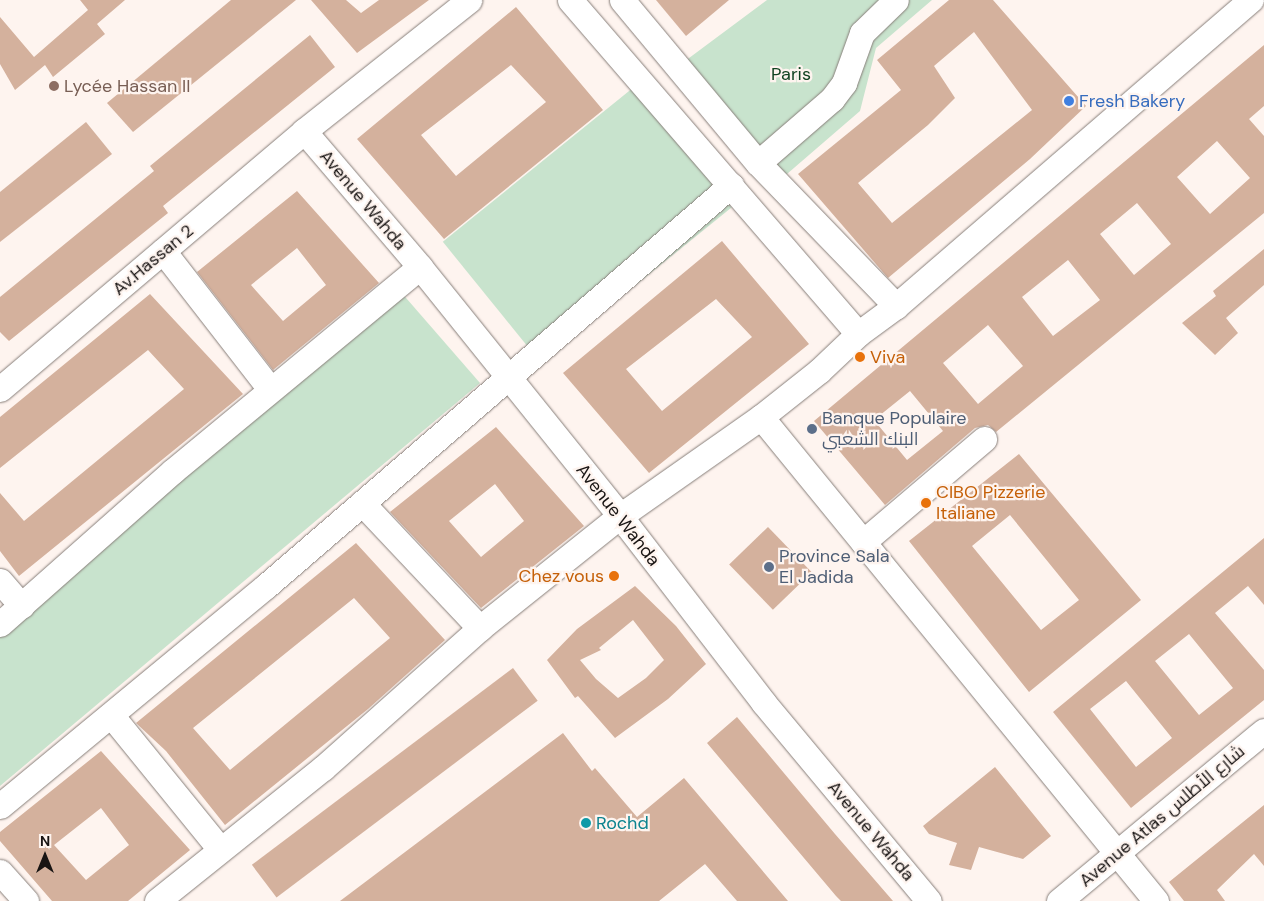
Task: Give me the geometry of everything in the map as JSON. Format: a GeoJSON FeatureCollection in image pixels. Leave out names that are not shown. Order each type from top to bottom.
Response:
{"type":"FeatureCollection","features":[{"type":"Feature","properties":{"kind":"street","name":"Av.Hassan 2"},"geometry":{"type":"LineString","coordinates":[[0,389],[304,130],[470,0]]}},
{"type":"Feature","properties":{"kind":"street"},"geometry":{"type":"LineString","coordinates":[[570,0],[858,334]]}},
{"type":"Feature","properties":{"kind":"street"},"geometry":{"type":"LineString","coordinates":[[622,0],[758,163],[896,306]]}},
{"type":"Feature","properties":{"kind":"street"},"geometry":{"type":"LineString","coordinates":[[758,163],[832,99],[844,83],[862,33],[896,0]]}},
{"type":"Feature","properties":{"kind":"street"},"geometry":{"type":"LineString","coordinates":[[157,901],[323,768],[480,628],[620,516],[761,417],[820,371],[858,334],[896,306],[1251,0]]}},
{"type":"Feature","properties":{"kind":"street","name":"Avenue Wahda"},"geometry":{"type":"LineString","coordinates":[[304,130],[420,267],[620,516],[763,702],[929,901]]}},
{"type":"Feature","properties":{"kind":"street"},"geometry":{"type":"LineString","coordinates":[[0,806],[362,503],[731,185]]}},
{"type":"Feature","properties":{"kind":"street"},"geometry":{"type":"LineString","coordinates":[[163,252],[270,389]]}},
{"type":"Feature","properties":{"kind":"street"},"geometry":{"type":"LineString","coordinates":[[0,624],[172,471],[420,267]]}},
{"type":"Feature","properties":{"kind":"street"},"geometry":{"type":"LineString","coordinates":[[761,417],[1156,901]]}},
{"type":"Feature","properties":{"kind":"street"},"geometry":{"type":"LineString","coordinates":[[863,542],[984,439]]}},
{"type":"Feature","properties":{"kind":"street"},"geometry":{"type":"LineString","coordinates":[[362,503],[480,628]]}},
{"type":"Feature","properties":{"kind":"street"},"geometry":{"type":"LineString","coordinates":[[0,581],[22,606]]}},
{"type":"Feature","properties":{"kind":"street"},"geometry":{"type":"LineString","coordinates":[[111,715],[220,849]]}},
{"type":"Feature","properties":{"kind":"street","name":"Avenue Atlas شارع الأطلس"},"geometry":{"type":"LineString","coordinates":[[1059,901],[1264,731]]}},
{"type":"Feature","properties":{"kind":"street"},"geometry":{"type":"LineString","coordinates":[[0,872],[26,901]]}},
{"type":"Feature","properties":{"kind":"green space","name":"Paris"},"geometry":{"type":"Polygon","coordinates":[[[767,0],[932,0],[876,48],[860,111],[780,180],[681,64],[767,0]]]}},
{"type":"Feature","properties":{"kind":"green space"},"geometry":{"type":"Polygon","coordinates":[[[634,87],[732,207],[540,362],[443,242],[634,87]]]}},
{"type":"Feature","properties":{"kind":"green space"},"geometry":{"type":"Polygon","coordinates":[[[400,291],[480,383],[0,786],[0,616],[400,291]]]}},
{"type":"Feature","properties":{"kind":"building"},"geometry":{"type":"Polygon","coordinates":[[[80,0],[125,0],[97,24],[105,34],[53,77],[45,65],[15,90],[0,64],[0,17],[34,57],[88,10],[80,0]]]}},
{"type":"Feature","properties":{"kind":"building"},"geometry":{"type":"Polygon","coordinates":[[[231,0],[296,0],[133,132],[107,103],[231,0]]]}},
{"type":"Feature","properties":{"kind":"building"},"geometry":{"type":"Polygon","coordinates":[[[311,0],[346,0],[361,13],[379,0],[429,0],[357,53],[311,0]]]}},
{"type":"Feature","properties":{"kind":"building"},"geometry":{"type":"Polygon","coordinates":[[[656,0],[729,0],[686,36],[656,0]]]}},
{"type":"Feature","properties":{"kind":"building"},"geometry":{"type":"Polygon","coordinates":[[[949,0],[993,0],[1086,106],[1030,159],[888,278],[798,174],[901,90],[877,60],[949,0]],[[974,32],[934,66],[955,98],[928,125],[858,183],[892,223],[1032,110],[974,32]]]}},
{"type":"Feature","properties":{"kind":"building"},"geometry":{"type":"Polygon","coordinates":[[[516,7],[603,110],[444,239],[357,139],[516,7]],[[511,65],[421,135],[456,176],[546,102],[511,65]]]}},
{"type":"Feature","properties":{"kind":"building"},"geometry":{"type":"Polygon","coordinates":[[[310,35],[335,67],[163,206],[168,213],[9,341],[0,332],[0,297],[154,171],[150,166],[310,35]]]}},
{"type":"Feature","properties":{"kind":"building"},"geometry":{"type":"Polygon","coordinates":[[[1264,45],[1264,106],[1249,119],[1264,136],[1264,213],[996,432],[988,425],[975,428],[885,505],[814,421],[1264,45]],[[1217,141],[1177,177],[1210,214],[1250,178],[1217,141]],[[1137,203],[1100,234],[1134,275],[1171,244],[1137,203]],[[1068,260],[1022,297],[1053,336],[1100,300],[1068,260]],[[988,325],[943,363],[978,404],[1023,366],[988,325]],[[910,391],[874,420],[907,460],[943,431],[910,391]]]}},
{"type":"Feature","properties":{"kind":"building"},"geometry":{"type":"Polygon","coordinates":[[[86,122],[112,154],[0,242],[0,192],[86,122]]]}},
{"type":"Feature","properties":{"kind":"building"},"geometry":{"type":"Polygon","coordinates":[[[297,191],[379,283],[273,370],[197,272],[297,191]],[[297,248],[251,285],[283,321],[326,285],[297,248]]]}},
{"type":"Feature","properties":{"kind":"building"},"geometry":{"type":"Polygon","coordinates":[[[722,241],[809,344],[649,473],[563,373],[722,241]],[[716,299],[626,369],[662,411],[752,337],[716,299]]]}},
{"type":"Feature","properties":{"kind":"building"},"geometry":{"type":"Polygon","coordinates":[[[1264,249],[1264,285],[1226,318],[1238,333],[1215,355],[1182,323],[1216,296],[1213,291],[1264,249]]]}},
{"type":"Feature","properties":{"kind":"building"},"geometry":{"type":"Polygon","coordinates":[[[150,294],[243,394],[19,576],[0,551],[0,493],[24,521],[184,389],[148,350],[0,468],[0,417],[150,294]]]}},
{"type":"Feature","properties":{"kind":"building"},"geometry":{"type":"Polygon","coordinates":[[[496,427],[584,526],[481,608],[390,512],[496,427]],[[495,484],[449,521],[481,557],[524,521],[495,484]]]}},
{"type":"Feature","properties":{"kind":"building"},"geometry":{"type":"Polygon","coordinates":[[[1019,454],[1141,600],[1029,692],[909,541],[1019,454]],[[1010,515],[972,546],[1041,630],[1079,600],[1010,515]]]}},
{"type":"Feature","properties":{"kind":"building","name":"Province Sala El Jadida"},"geometry":{"type":"Polygon","coordinates":[[[768,527],[812,572],[773,610],[729,565],[768,527]]]}},
{"type":"Feature","properties":{"kind":"building"},"geometry":{"type":"Polygon","coordinates":[[[1264,538],[1264,605],[1248,586],[1215,613],[1264,670],[1264,700],[1131,808],[1053,712],[1264,538]],[[1189,634],[1155,661],[1199,715],[1233,688],[1189,634]],[[1126,681],[1090,709],[1136,767],[1172,738],[1126,681]]]}},
{"type":"Feature","properties":{"kind":"building"},"geometry":{"type":"Polygon","coordinates":[[[356,543],[445,640],[368,709],[225,825],[166,751],[136,723],[356,543]],[[354,598],[193,728],[230,770],[390,638],[354,598]]]}},
{"type":"Feature","properties":{"kind":"building"},"geometry":{"type":"Polygon","coordinates":[[[635,586],[676,626],[706,664],[668,699],[615,738],[578,696],[575,698],[547,660],[577,629],[635,586]],[[633,620],[599,648],[601,650],[580,660],[596,679],[618,698],[646,678],[664,660],[633,620]]]}},
{"type":"Feature","properties":{"kind":"building"},"geometry":{"type":"Polygon","coordinates":[[[513,668],[538,701],[277,898],[252,865],[513,668]]]}},
{"type":"Feature","properties":{"kind":"building"},"geometry":{"type":"Polygon","coordinates":[[[737,717],[893,901],[841,901],[836,896],[707,743],[737,717]]]}},
{"type":"Feature","properties":{"kind":"building"},"geometry":{"type":"Polygon","coordinates":[[[563,733],[592,771],[595,768],[637,817],[684,778],[788,901],[737,901],[705,864],[659,901],[340,901],[563,733]]]}},
{"type":"Feature","properties":{"kind":"building"},"geometry":{"type":"Polygon","coordinates":[[[101,751],[190,850],[128,901],[52,901],[0,841],[0,832],[101,751]],[[101,808],[54,845],[86,880],[129,845],[101,808]]]}},
{"type":"Feature","properties":{"kind":"building"},"geometry":{"type":"Polygon","coordinates":[[[995,767],[1051,836],[1023,859],[979,847],[971,870],[949,865],[957,843],[929,834],[923,826],[995,767]]]}},
{"type":"Feature","properties":{"kind":"building"},"geometry":{"type":"Polygon","coordinates":[[[1264,805],[1264,866],[1254,854],[1217,890],[1225,901],[1184,901],[1169,882],[1264,805]]]}},
{"type":"Feature","properties":{"kind":"place","name":"Lycée Hassan II"},"geometry":{"type":"Point","coordinates":[54,86]}},
{"type":"Feature","properties":{"kind":"place","name":"Fresh Bakery"},"geometry":{"type":"Point","coordinates":[1069,101]}},
{"type":"Feature","properties":{"kind":"place","name":"Viva"},"geometry":{"type":"Point","coordinates":[860,357]}},
{"type":"Feature","properties":{"kind":"place","name":"Banque Populaire البنك الشعبي"},"geometry":{"type":"Point","coordinates":[812,429]}},
{"type":"Feature","properties":{"kind":"place","name":"CIBO Pizzerie Italiane"},"geometry":{"type":"Point","coordinates":[926,503]}},
{"type":"Feature","properties":{"kind":"place","name":"Province Sala El Jadida"},"geometry":{"type":"Point","coordinates":[769,567]}},
{"type":"Feature","properties":{"kind":"place","name":"Chez vous"},"geometry":{"type":"Point","coordinates":[614,576]}},
{"type":"Feature","properties":{"kind":"place","name":"Rochd"},"geometry":{"type":"Point","coordinates":[586,823]}}]}
